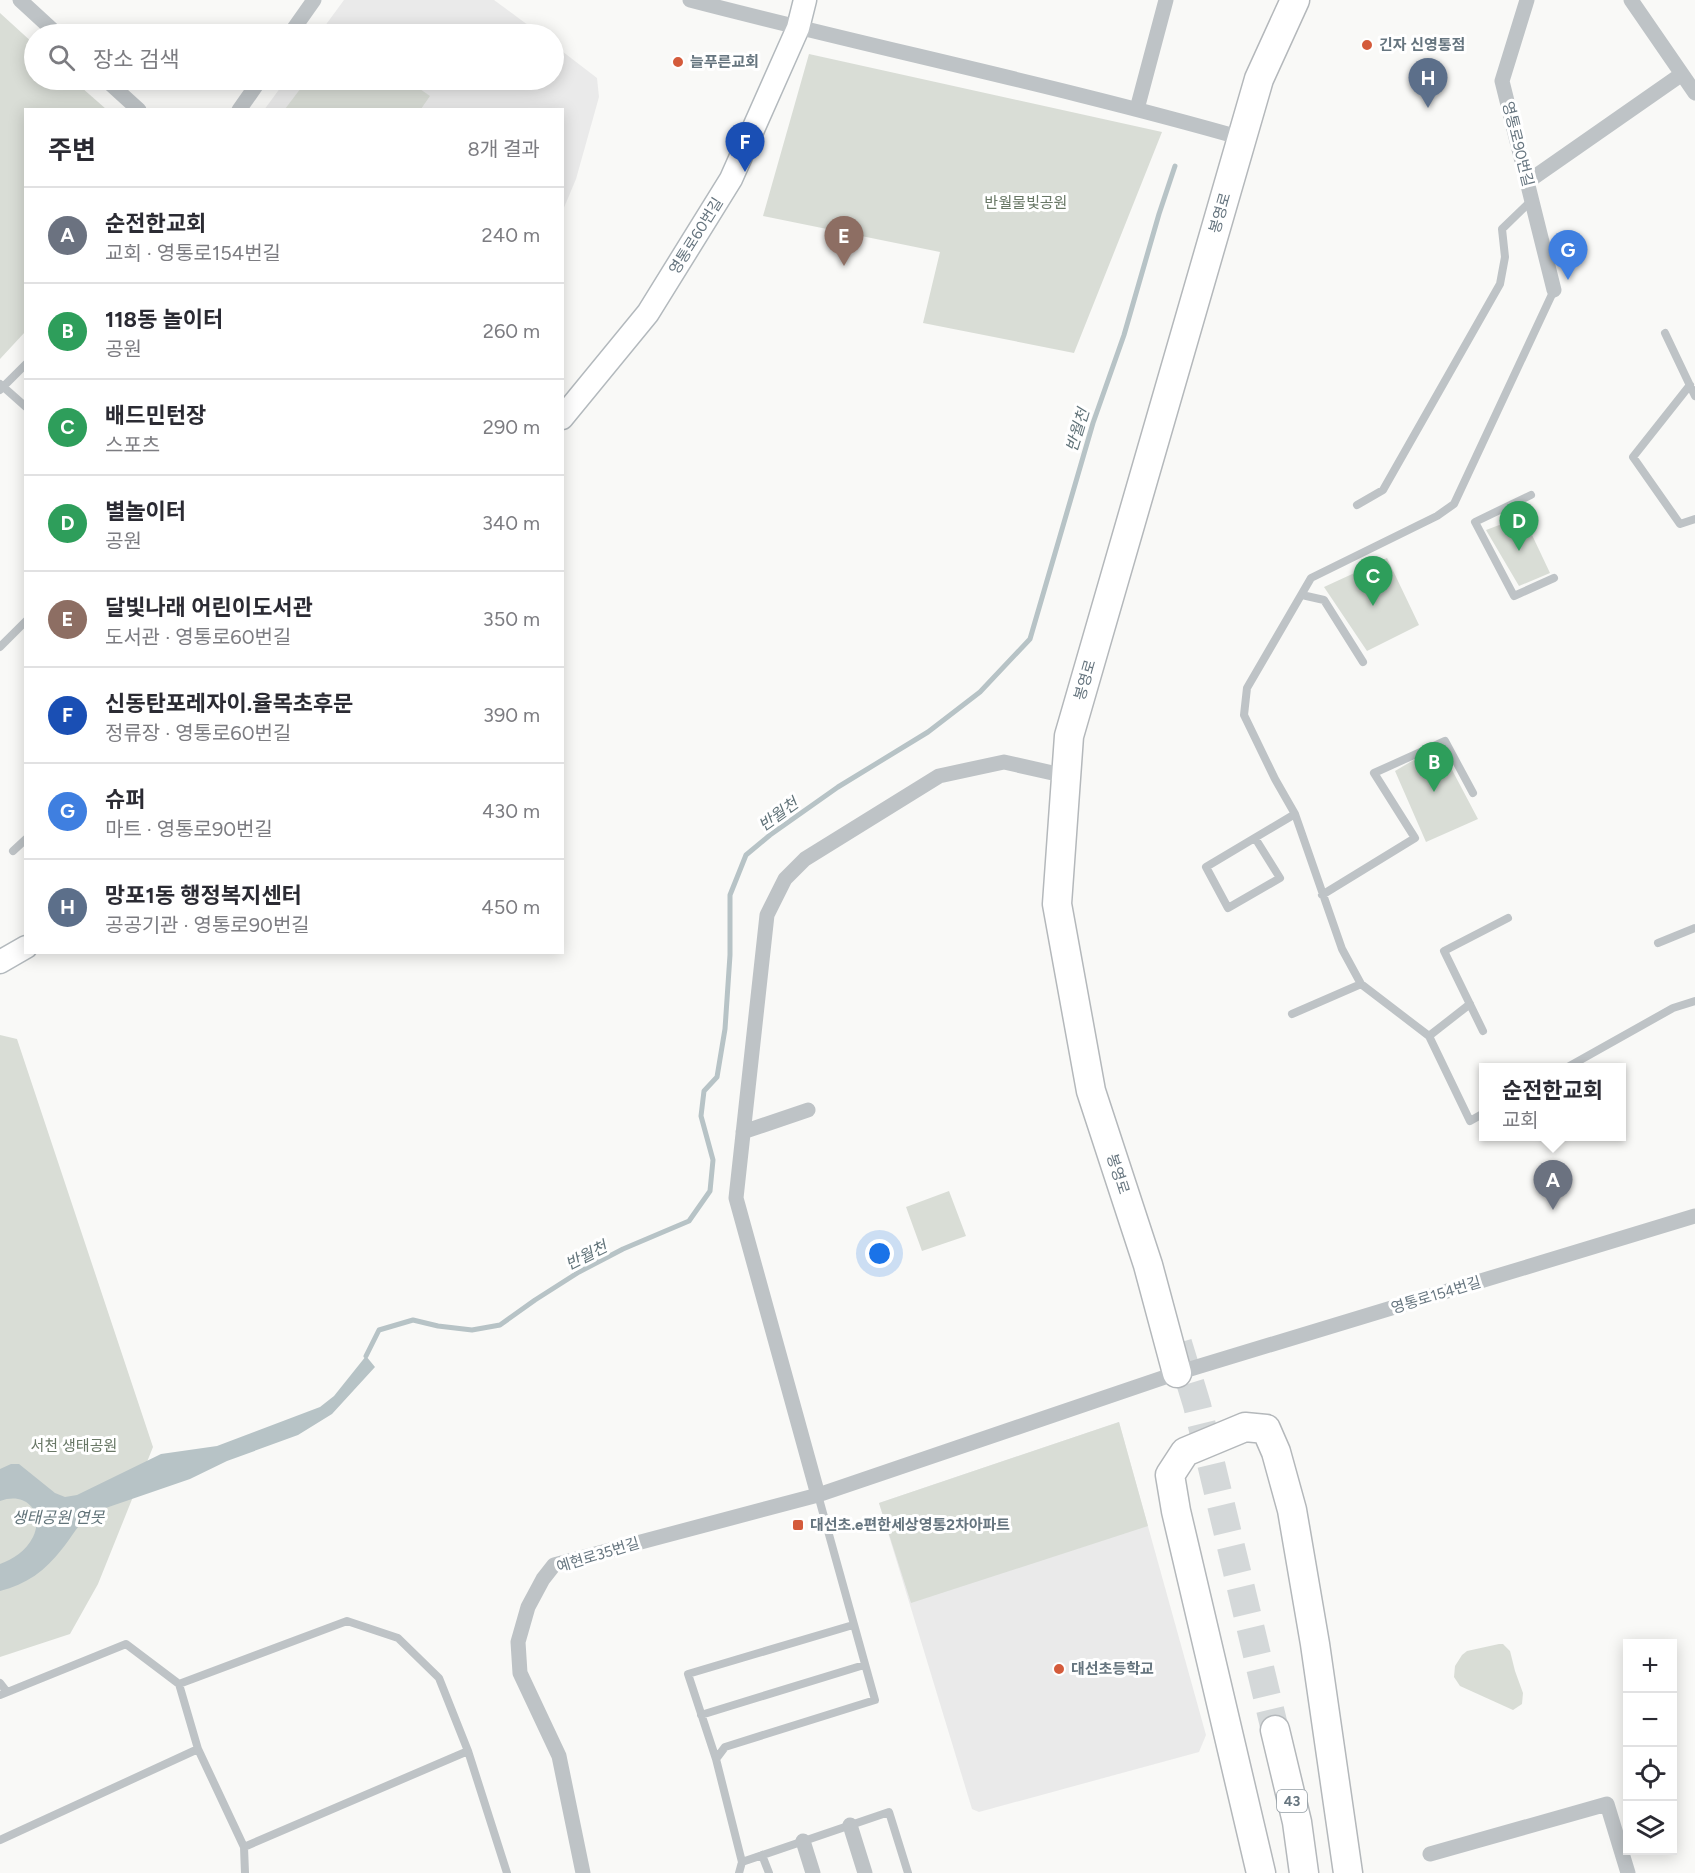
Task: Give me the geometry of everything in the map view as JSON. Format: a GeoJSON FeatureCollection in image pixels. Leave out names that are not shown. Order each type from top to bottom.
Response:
{"type":"FeatureCollection","features":[{"type":"Feature","properties":{"kind":"highway","name":"봉영로"},"geometry":{"type":"LineString","coordinates":[[1177,1373],[1148,1264],[1091,1091],[1057,904],[1069,736],[1259,79],[1295,0]]}},
{"type":"Feature","properties":{"kind":"highway"},"geometry":{"type":"LineString","coordinates":[[1261,1873],[1176,1511],[1170,1475],[1185,1452],[1245,1427],[1266,1429],[1276,1452],[1293,1510],[1348,1873]]}},
{"type":"Feature","properties":{"kind":"highway","name":"43"},"geometry":{"type":"LineString","coordinates":[[1275,1730],[1297,1822],[1304,1873]]}},
{"type":"Feature","properties":{"kind":"street"},"geometry":{"type":"LineString","coordinates":[[20,0],[46,24]]}},
{"type":"Feature","properties":{"kind":"street"},"geometry":{"type":"LineString","coordinates":[[297,24],[314,0]]}},
{"type":"Feature","properties":{"kind":"street"},"geometry":{"type":"LineString","coordinates":[[690,0],[1137,109],[1242,138]]}},
{"type":"Feature","properties":{"kind":"street","name":"영통로60번길"},"geometry":{"type":"LineString","coordinates":[[564,416],[648,313],[731,178],[798,28],[805,0]]}},
{"type":"Feature","properties":{"kind":"street"},"geometry":{"type":"LineString","coordinates":[[1137,109],[1166,0]]}},
{"type":"Feature","properties":{"kind":"street","name":"영통로90번길"},"geometry":{"type":"LineString","coordinates":[[1527,0],[1502,81],[1554,290]]}},
{"type":"Feature","properties":{"kind":"street"},"geometry":{"type":"LineString","coordinates":[[1631,0],[1695,93]]}},
{"type":"Feature","properties":{"kind":"street"},"geometry":{"type":"LineString","coordinates":[[1527,182],[1682,74]]}},
{"type":"Feature","properties":{"kind":"street"},"geometry":{"type":"LineString","coordinates":[[117,90],[137,108]]}},
{"type":"Feature","properties":{"kind":"street"},"geometry":{"type":"LineString","coordinates":[[240,108],[253,90]]}},
{"type":"Feature","properties":{"kind":"street"},"geometry":{"type":"LineString","coordinates":[[818,1495],[736,1198],[767,915],[785,879],[805,859],[939,776],[1004,762],[1066,776]]}},
{"type":"Feature","properties":{"kind":"street"},"geometry":{"type":"LineString","coordinates":[[0,962],[24,948]]}},
{"type":"Feature","properties":{"kind":"street"},"geometry":{"type":"LineString","coordinates":[[743,1132],[808,1110]]}},
{"type":"Feature","properties":{"kind":"street","name":"영통로154번길"},"geometry":{"type":"LineString","coordinates":[[818,1495],[1177,1373],[1695,1216]]}},
{"type":"Feature","properties":{"kind":"street","name":"예현로35번길"},"geometry":{"type":"LineString","coordinates":[[583,1873],[559,1756],[520,1673],[518,1642],[528,1607],[543,1579],[554,1565],[818,1495]]}},
{"type":"Feature","properties":{"kind":"street"},"geometry":{"type":"LineString","coordinates":[[1430,1854],[1607,1804],[1628,1873]]}},
{"type":"Feature","properties":{"kind":"street"},"geometry":{"type":"LineString","coordinates":[[850,1825],[865,1873]]}},
{"type":"Feature","properties":{"kind":"street"},"geometry":{"type":"LineString","coordinates":[[803,1841],[813,1873]]}},
{"type":"Feature","properties":{"kind":"lane"},"geometry":{"type":"LineString","coordinates":[[1357,505],[1383,490],[1389,480],[1500,284],[1505,257],[1502,229],[1532,200]]}},
{"type":"Feature","properties":{"kind":"lane"},"geometry":{"type":"LineString","coordinates":[[1479,1116],[1470,1121],[1429,1036],[1361,984],[1341,949],[1295,814],[1244,715],[1247,688],[1311,578],[1437,516],[1454,504],[1554,290]]}},
{"type":"Feature","properties":{"kind":"lane"},"geometry":{"type":"LineString","coordinates":[[1665,333],[1695,396]]}},
{"type":"Feature","properties":{"kind":"lane"},"geometry":{"type":"LineString","coordinates":[[24,366],[1,387],[24,405]]}},
{"type":"Feature","properties":{"kind":"lane"},"geometry":{"type":"LineString","coordinates":[[1690,385],[1633,457],[1680,524],[1695,519]]}},
{"type":"Feature","properties":{"kind":"lane"},"geometry":{"type":"LineString","coordinates":[[1531,495],[1475,522],[1514,597],[1554,578]]}},
{"type":"Feature","properties":{"kind":"lane"},"geometry":{"type":"LineString","coordinates":[[1302,595],[1324,600],[1363,662]]}},
{"type":"Feature","properties":{"kind":"lane"},"geometry":{"type":"LineString","coordinates":[[0,647],[24,623]]}},
{"type":"Feature","properties":{"kind":"lane"},"geometry":{"type":"LineString","coordinates":[[1323,895],[1415,838],[1374,773],[1445,741],[1473,793]]}},
{"type":"Feature","properties":{"kind":"lane"},"geometry":{"type":"LineString","coordinates":[[1255,838],[1280,878],[1228,908],[1206,867],[1295,814]]}},
{"type":"Feature","properties":{"kind":"lane"},"geometry":{"type":"LineString","coordinates":[[13,851],[24,841]]}},
{"type":"Feature","properties":{"kind":"lane"},"geometry":{"type":"LineString","coordinates":[[1483,1031],[1444,951],[1508,918]]}},
{"type":"Feature","properties":{"kind":"lane"},"geometry":{"type":"LineString","coordinates":[[1658,943],[1695,928]]}},
{"type":"Feature","properties":{"kind":"lane"},"geometry":{"type":"LineString","coordinates":[[1292,1014],[1361,984]]}},
{"type":"Feature","properties":{"kind":"lane"},"geometry":{"type":"LineString","coordinates":[[1575,1063],[1673,1008],[1695,1001]]}},
{"type":"Feature","properties":{"kind":"lane"},"geometry":{"type":"LineString","coordinates":[[1429,1036],[1470,1004]]}},
{"type":"Feature","properties":{"kind":"lane"},"geometry":{"type":"LineString","coordinates":[[716,1759],[725,1747],[875,1701],[818,1495]]}},
{"type":"Feature","properties":{"kind":"lane"},"geometry":{"type":"LineString","coordinates":[[179,1684],[347,1621],[398,1638],[439,1678],[468,1751],[507,1873]]}},
{"type":"Feature","properties":{"kind":"lane"},"geometry":{"type":"LineString","coordinates":[[739,1873],[742,1862],[716,1759],[688,1674],[853,1626]]}},
{"type":"Feature","properties":{"kind":"lane"},"geometry":{"type":"LineString","coordinates":[[0,1683],[3,1693],[126,1644],[179,1684],[198,1749],[244,1847],[245,1873]]}},
{"type":"Feature","properties":{"kind":"lane"},"geometry":{"type":"LineString","coordinates":[[701,1715],[864,1665]]}},
{"type":"Feature","properties":{"kind":"lane"},"geometry":{"type":"LineString","coordinates":[[0,1840],[198,1749]]}},
{"type":"Feature","properties":{"kind":"lane"},"geometry":{"type":"LineString","coordinates":[[244,1847],[468,1751]]}},
{"type":"Feature","properties":{"kind":"lane"},"geometry":{"type":"LineString","coordinates":[[742,1862],[889,1812],[908,1873]]}},
{"type":"Feature","properties":{"kind":"lane"},"geometry":{"type":"LineString","coordinates":[[762,1855],[768,1873]]}},
{"type":"Feature","properties":{"kind":"shaded area"},"geometry":{"type":"Polygon","coordinates":[[[344,0],[494,0],[526,24],[326,24],[344,0]]]}},
{"type":"Feature","properties":{"kind":"shaded area"},"geometry":{"type":"Polygon","coordinates":[[[564,53],[597,78],[599,97],[576,179],[564,208],[564,108],[265,108],[279,90],[564,90],[564,53]]]}},
{"type":"Feature","properties":{"kind":"shaded area","name":"대선초등학교"},"geometry":{"type":"Polygon","coordinates":[[[1119,1422],[1206,1735],[1199,1752],[979,1812],[972,1809],[879,1503],[1119,1422]]]}},
{"type":"Feature","properties":{"kind":"green space"},"geometry":{"type":"Polygon","coordinates":[[[0,13],[24,35],[24,90],[84,90],[105,108],[24,108],[24,333],[0,359],[0,13]]]}},
{"type":"Feature","properties":{"kind":"green space","name":"반월물빛공원"},"geometry":{"type":"Polygon","coordinates":[[[809,54],[1162,132],[1074,353],[923,323],[940,252],[763,216],[809,54]]]}},
{"type":"Feature","properties":{"kind":"green space"},"geometry":{"type":"Polygon","coordinates":[[[299,90],[421,90],[430,96],[422,108],[286,108],[299,90]]]}},
{"type":"Feature","properties":{"kind":"green space"},"geometry":{"type":"Polygon","coordinates":[[[1523,516],[1550,573],[1519,586],[1486,530],[1523,516]]]}},
{"type":"Feature","properties":{"kind":"green space"},"geometry":{"type":"Polygon","coordinates":[[[1387,558],[1419,625],[1367,651],[1324,587],[1387,558]]]}},
{"type":"Feature","properties":{"kind":"green space"},"geometry":{"type":"Polygon","coordinates":[[[1434,748],[1441,749],[1478,819],[1426,842],[1395,771],[1434,748]]]}},
{"type":"Feature","properties":{"kind":"green space","name":"서천 생태공원"},"geometry":{"type":"Polygon","coordinates":[[[0,1035],[17,1039],[153,1447],[98,1584],[70,1634],[0,1657],[0,1035]]]}},
{"type":"Feature","properties":{"kind":"green space"},"geometry":{"type":"Polygon","coordinates":[[[949,1191],[966,1236],[922,1251],[906,1207],[949,1191]]]}},
{"type":"Feature","properties":{"kind":"green space"},"geometry":{"type":"Polygon","coordinates":[[[1119,1422],[1148,1526],[911,1603],[879,1503],[1119,1422]]]}},
{"type":"Feature","properties":{"kind":"green space"},"geometry":{"type":"Polygon","coordinates":[[[1503,1644],[1510,1651],[1523,1693],[1522,1704],[1513,1710],[1460,1686],[1454,1677],[1455,1666],[1467,1651],[1503,1644]]]}},
{"type":"Feature","properties":{"kind":"water","name":"생태공원 연못"},"geometry":{"type":"Polygon","coordinates":[[[366,1356],[375,1367],[332,1414],[298,1435],[227,1461],[190,1479],[97,1511],[81,1524],[56,1557],[42,1570],[27,1581],[0,1591],[0,1564],[14,1557],[27,1546],[33,1537],[37,1519],[31,1506],[25,1501],[9,1499],[0,1501],[0,1469],[11,1464],[19,1464],[55,1493],[65,1497],[77,1495],[161,1454],[217,1446],[320,1407],[334,1396],[366,1356]]]}},
{"type":"Feature","properties":{"kind":"waterway","name":"반월천"},"geometry":{"type":"LineString","coordinates":[[366,1356],[379,1330],[413,1320],[472,1330],[500,1325],[579,1272],[623,1249],[689,1221],[710,1191],[713,1160],[701,1116],[704,1091],[717,1077],[725,1029],[730,955],[730,895],[746,855],[770,835],[838,787],[928,732],[980,692],[1030,639],[1093,423],[1124,335],[1175,166]]}},
{"type":"Feature","properties":{"kind":"tunnel"},"geometry":{"type":"LineString","coordinates":[[1178,1343],[1197,1405],[1275,1730]]}},
{"type":"Feature","properties":{"kind":"place","name":"긴자 신영통점"},"geometry":{"type":"Point","coordinates":[1367,45]}},
{"type":"Feature","properties":{"kind":"place","name":"늘푸른교회"},"geometry":{"type":"Point","coordinates":[678,62]}},
{"type":"Feature","properties":{"kind":"place","name":"망포1동 행정복지센터"},"geometry":{"type":"Point","coordinates":[1428,108]}},
{"type":"Feature","properties":{"kind":"place","name":"신동탄포레자이.율목초후문"},"geometry":{"type":"Point","coordinates":[745,172]}},
{"type":"Feature","properties":{"kind":"place","name":"달빛나래 어린이도서관"},"geometry":{"type":"Point","coordinates":[844,266]}},
{"type":"Feature","properties":{"kind":"place","name":"슈퍼"},"geometry":{"type":"Point","coordinates":[1568,280]}},
{"type":"Feature","properties":{"kind":"place","name":"별놀이터"},"geometry":{"type":"Point","coordinates":[1519,551]}},
{"type":"Feature","properties":{"kind":"place","name":"배드민턴장"},"geometry":{"type":"Point","coordinates":[1373,606]}},
{"type":"Feature","properties":{"kind":"place","name":"118동 놀이터"},"geometry":{"type":"Point","coordinates":[1434,792]}},
{"type":"Feature","properties":{"kind":"place","name":"순전한교회"},"geometry":{"type":"Point","coordinates":[1553,1210]}},
{"type":"Feature","properties":{"kind":"place","name":"대선초.e편한세상영통2차아파트"},"geometry":{"type":"Point","coordinates":[798,1525]}},
{"type":"Feature","properties":{"kind":"place","name":"대선초등학교"},"geometry":{"type":"Point","coordinates":[1059,1669]}}]}
